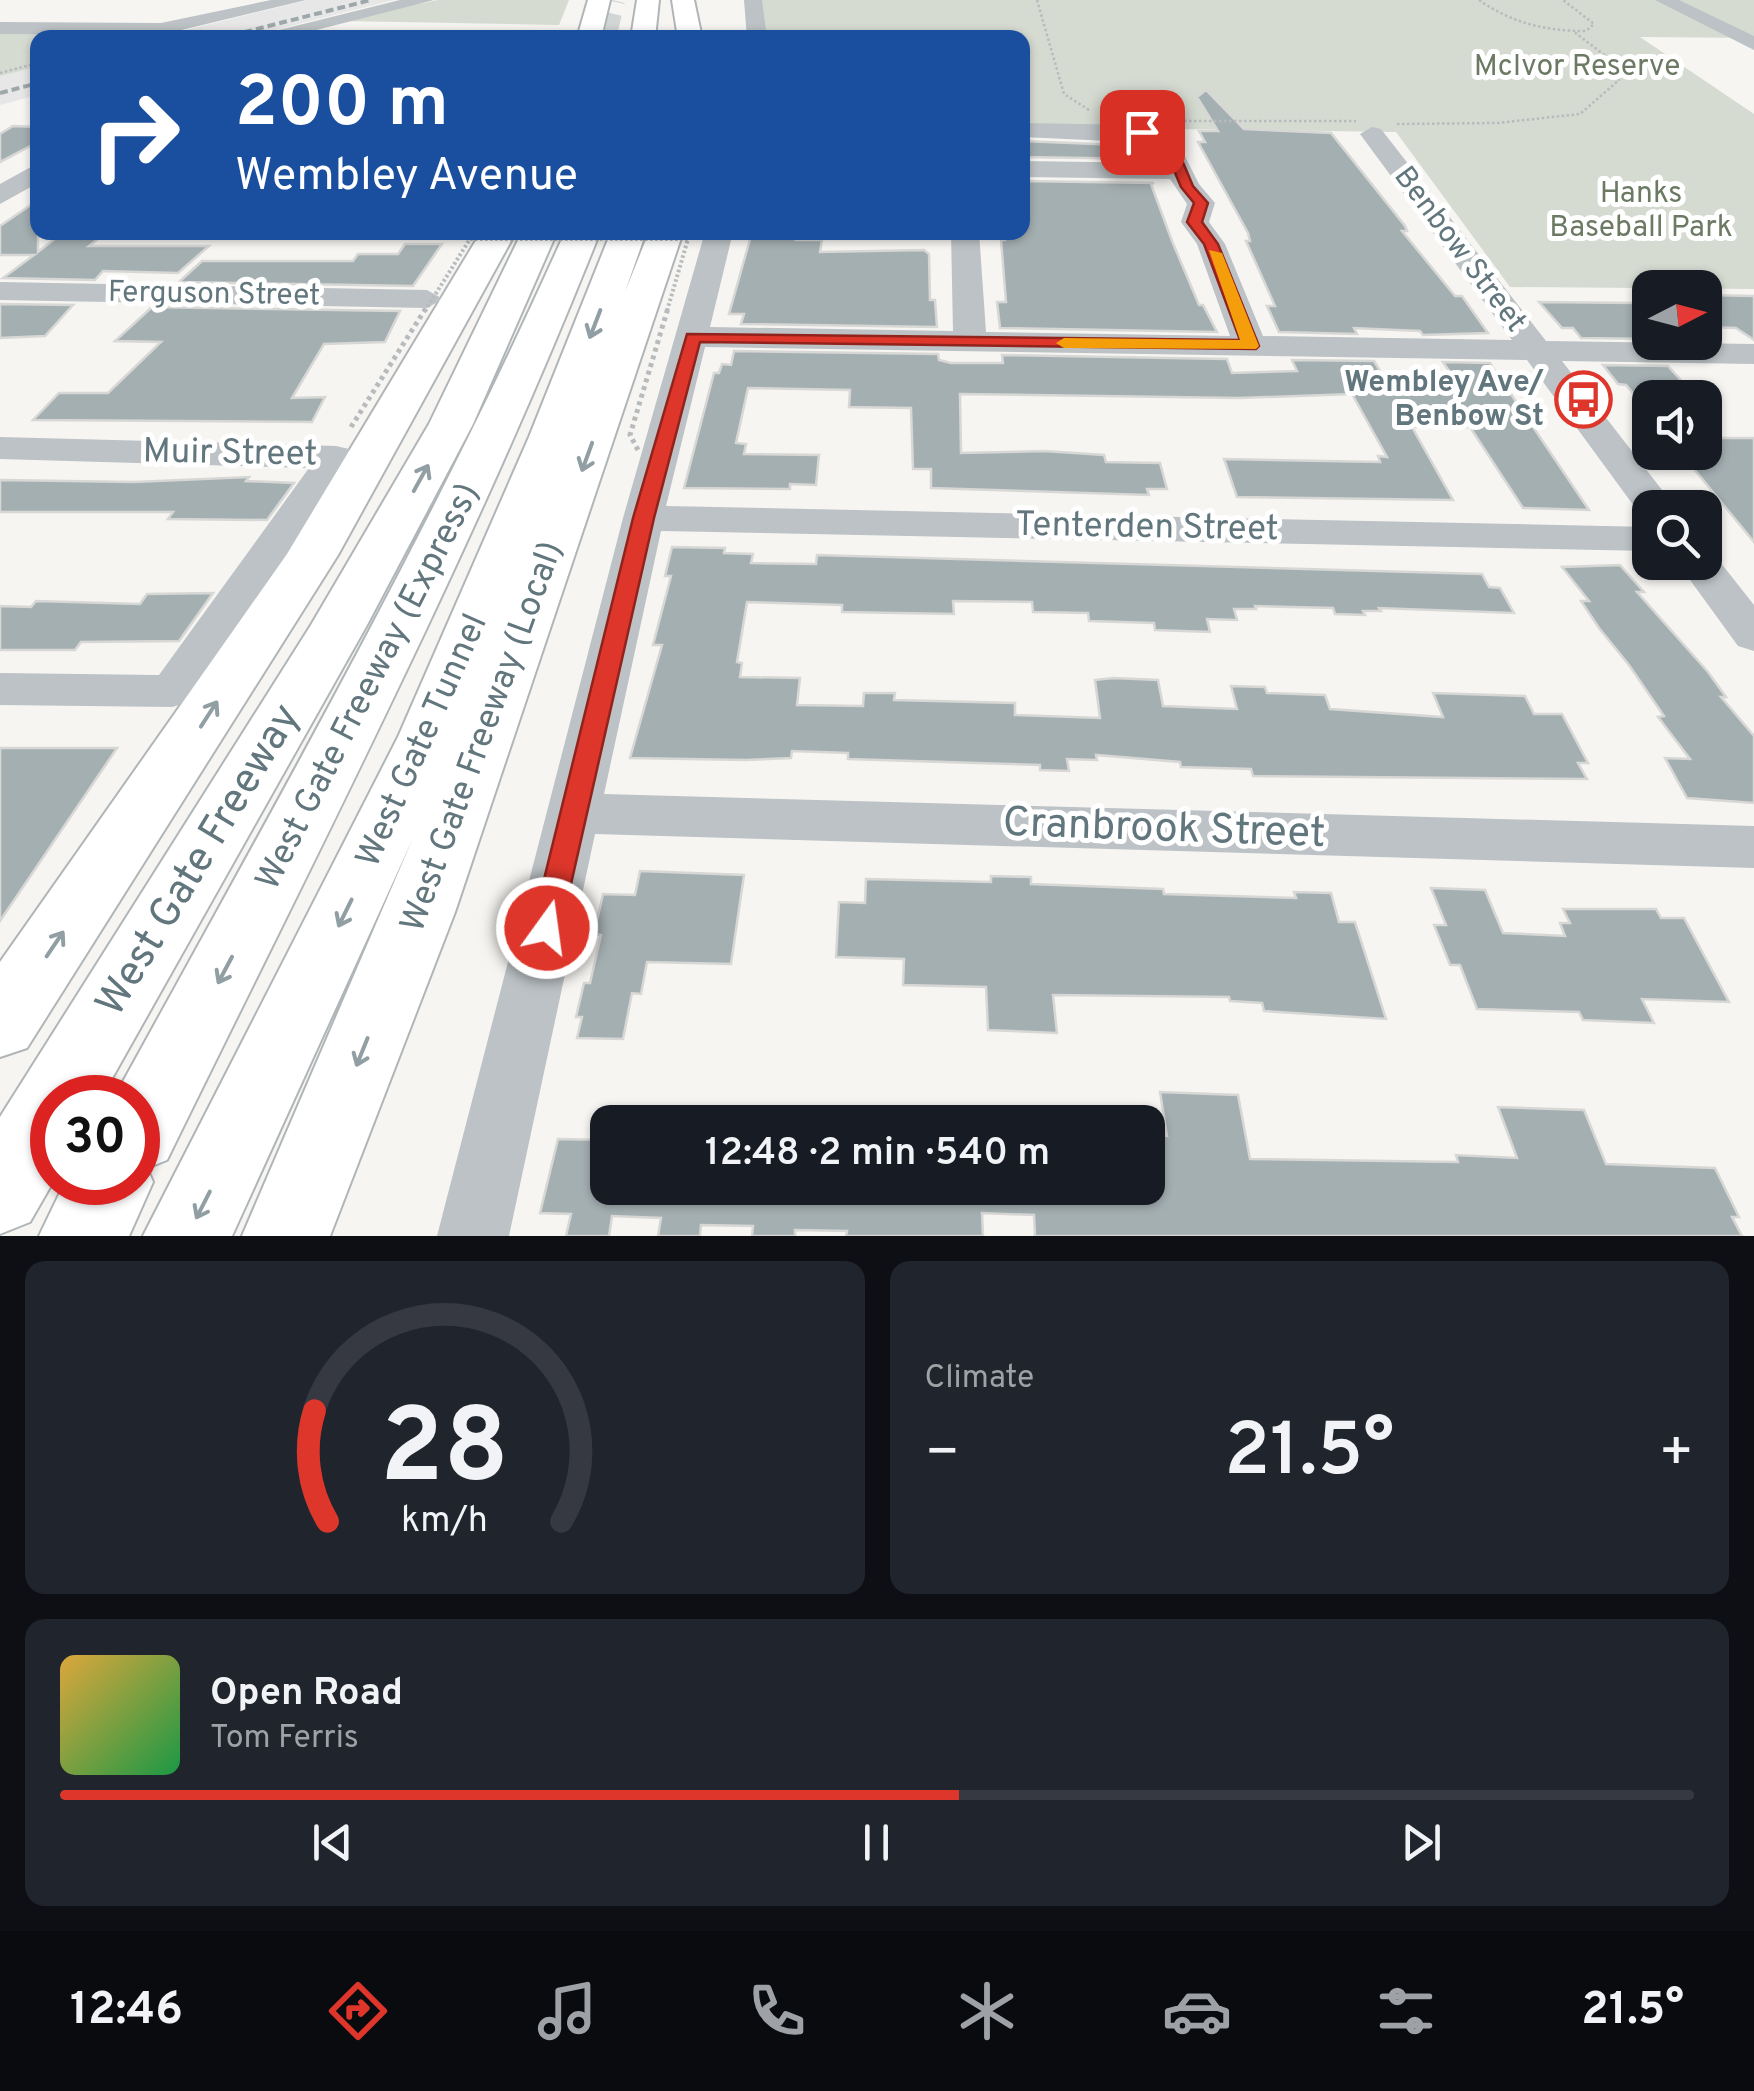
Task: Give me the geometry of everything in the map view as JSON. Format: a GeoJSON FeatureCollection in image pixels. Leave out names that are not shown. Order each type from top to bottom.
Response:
{"type":"FeatureCollection","features":[{"type":"Feature","properties":{"kind":"highway"},"geometry":{"type":"LineString","coordinates":[[590,30],[599,0]]}},
{"type":"Feature","properties":{"kind":"highway"},"geometry":{"type":"LineString","coordinates":[[620,26],[625,0]]}},
{"type":"Feature","properties":{"kind":"highway"},"geometry":{"type":"LineString","coordinates":[[644,30],[648,0]]}},
{"type":"Feature","properties":{"kind":"highway"},"geometry":{"type":"LineString","coordinates":[[680,30],[683,5]]}},
{"type":"Feature","properties":{"kind":"highway"},"geometry":{"type":"LineString","coordinates":[[683,5],[688,30]]}},
{"type":"Feature","properties":{"kind":"highway"},"geometry":{"type":"LineString","coordinates":[[339,624],[381,489],[495,240]]}},
{"type":"Feature","properties":{"kind":"highway"},"geometry":{"type":"LineString","coordinates":[[0,1024],[312,555],[401,408],[495,240]]}},
{"type":"Feature","properties":{"kind":"highway","name":"West Gate Freeway (Express)"},"geometry":{"type":"LineString","coordinates":[[339,624],[451,424],[536,240]]}},
{"type":"Feature","properties":{"kind":"highway","name":"West Gate Freeway (Express)"},"geometry":{"type":"LineString","coordinates":[[160,1091],[445,541],[509,408],[580,240]]}},
{"type":"Feature","properties":{"kind":"highway","name":"West Gate Tunnel"},"geometry":{"type":"LineString","coordinates":[[187,1236],[429,737],[552,438],[626,240]]}},
{"type":"Feature","properties":{"kind":"highway","name":"West Gate Freeway (Local)"},"geometry":{"type":"LineString","coordinates":[[286,1236],[426,894],[663,240]]}},
{"type":"Feature","properties":{"kind":"highway","name":"West Gate Freeway"},"geometry":{"type":"LineString","coordinates":[[72,1075],[339,624]]}},
{"type":"Feature","properties":{"kind":"highway"},"geometry":{"type":"LineString","coordinates":[[0,1193],[30,1143]]}},
{"type":"Feature","properties":{"kind":"highway"},"geometry":{"type":"LineString","coordinates":[[83,1236],[99,1205]]}},
{"type":"Feature","properties":{"kind":"street"},"geometry":{"type":"LineString","coordinates":[[221,17],[248,0]]}},
{"type":"Feature","properties":{"kind":"street"},"geometry":{"type":"LineString","coordinates":[[0,28],[161,29],[270,2],[297,0]]}},
{"type":"Feature","properties":{"kind":"street"},"geometry":{"type":"LineString","coordinates":[[296,30],[425,0]]}},
{"type":"Feature","properties":{"kind":"street"},"geometry":{"type":"LineString","coordinates":[[753,0],[755,30]]}},
{"type":"Feature","properties":{"kind":"street"},"geometry":{"type":"LineString","coordinates":[[1664,0],[1754,44]]}},
{"type":"Feature","properties":{"kind":"street","name":"Benbow Street"},"geometry":{"type":"LineString","coordinates":[[1380,128],[1535,350],[1642,490]]}},
{"type":"Feature","properties":{"kind":"street"},"geometry":{"type":"LineString","coordinates":[[1030,130],[1150,133],[1169,142],[1180,170],[1201,203],[1194,222],[1211,244],[1250,346]]}},
{"type":"Feature","properties":{"kind":"street"},"geometry":{"type":"LineString","coordinates":[[0,164],[27,179]]}},
{"type":"Feature","properties":{"kind":"street"},"geometry":{"type":"LineString","coordinates":[[1030,169],[1180,170]]}},
{"type":"Feature","properties":{"kind":"street"},"geometry":{"type":"LineString","coordinates":[[472,1236],[644,518],[717,240]]}},
{"type":"Feature","properties":{"kind":"street"},"geometry":{"type":"LineString","coordinates":[[965,240],[970,341]]}},
{"type":"Feature","properties":{"kind":"street","name":"Ferguson Street"},"geometry":{"type":"LineString","coordinates":[[0,291],[428,299]]}},
{"type":"Feature","properties":{"kind":"street"},"geometry":{"type":"LineString","coordinates":[[692,337],[1754,354]]}},
{"type":"Feature","properties":{"kind":"street","name":"Muir Street"},"geometry":{"type":"LineString","coordinates":[[0,448],[336,457],[172,692],[0,688]]}},
{"type":"Feature","properties":{"kind":"street","name":"Tenterden Street"},"geometry":{"type":"LineString","coordinates":[[644,518],[1632,539]]}},
{"type":"Feature","properties":{"kind":"street"},"geometry":{"type":"LineString","coordinates":[[1712,580],[1754,636]]}},
{"type":"Feature","properties":{"kind":"street","name":"Cranbrook Street"},"geometry":{"type":"LineString","coordinates":[[575,813],[1754,846]]}},
{"type":"Feature","properties":{"kind":"path"},"geometry":{"type":"LineString","coordinates":[[1037,0],[1064,94],[1096,115]]}},
{"type":"Feature","properties":{"kind":"path"},"geometry":{"type":"LineString","coordinates":[[1479,0],[1518,24],[1573,31],[1586,31],[1594,24],[1563,0]]}},
{"type":"Feature","properties":{"kind":"path"},"geometry":{"type":"LineString","coordinates":[[1178,121],[1380,128],[1580,114],[1619,80],[1606,70],[1620,66],[1573,31]]}},
{"type":"Feature","properties":{"kind":"path"},"geometry":{"type":"LineString","coordinates":[[0,72],[30,65]]}},
{"type":"Feature","properties":{"kind":"path"},"geometry":{"type":"LineString","coordinates":[[1446,125],[1453,123]]}},
{"type":"Feature","properties":{"kind":"path"},"geometry":{"type":"LineString","coordinates":[[351,426],[469,240]]}},
{"type":"Feature","properties":{"kind":"path"},"geometry":{"type":"LineString","coordinates":[[638,450],[630,435],[688,240]]}},
{"type":"Feature","properties":{"kind":"shaded area"},"geometry":{"type":"Polygon","coordinates":[[[308,0],[394,0],[275,30],[186,30],[308,0]]]}},
{"type":"Feature","properties":{"kind":"shaded area"},"geometry":{"type":"Polygon","coordinates":[[[30,69],[30,97],[0,105],[0,76],[30,69]]]}},
{"type":"Feature","properties":{"kind":"green space"},"geometry":{"type":"Polygon","coordinates":[[[438,0],[569,0],[559,25],[336,21],[438,0]]]}},
{"type":"Feature","properties":{"kind":"green space","name":"McIvor Reserve"},"geometry":{"type":"Polygon","coordinates":[[[753,0],[1754,0],[1754,38],[1640,37],[1754,114],[1754,289],[1722,289],[1722,270],[1632,270],[1632,288],[1510,287],[1396,132],[1030,127],[1030,30],[756,30],[753,0]]]}},
{"type":"Feature","properties":{"kind":"green space"},"geometry":{"type":"Polygon","coordinates":[[[0,30],[30,30],[30,69],[0,76],[0,30]]]}},
{"type":"Feature","properties":{"kind":"building"},"geometry":{"type":"Polygon","coordinates":[[[1206,90],[1244,129],[1331,133],[1405,226],[1407,231],[1402,231],[1455,296],[1462,296],[1488,333],[1423,335],[1420,331],[1354,328],[1357,334],[1279,332],[1267,306],[1275,306],[1246,241],[1250,241],[1248,233],[1198,142],[1205,142],[1199,131],[1218,131],[1197,97],[1206,90]]]}},
{"type":"Feature","properties":{"kind":"building"},"geometry":{"type":"Polygon","coordinates":[[[13,126],[30,127],[30,146],[0,162],[0,134],[13,126]]]}},
{"type":"Feature","properties":{"kind":"building"},"geometry":{"type":"Polygon","coordinates":[[[1030,141],[1144,146],[1149,159],[1030,157],[1030,141]]]}},
{"type":"Feature","properties":{"kind":"building"},"geometry":{"type":"Polygon","coordinates":[[[1030,181],[1154,183],[1151,184],[1172,241],[1199,305],[1203,305],[1217,332],[1000,328],[997,302],[1006,302],[1001,240],[1030,240],[1030,181]]]}},
{"type":"Feature","properties":{"kind":"building"},"geometry":{"type":"Polygon","coordinates":[[[30,205],[30,240],[38,240],[38,252],[53,240],[96,240],[89,246],[209,246],[178,273],[103,271],[95,280],[3,278],[34,255],[0,255],[0,226],[30,205]]]}},
{"type":"Feature","properties":{"kind":"building"},"geometry":{"type":"Polygon","coordinates":[[[750,240],[822,240],[820,252],[924,250],[929,254],[930,300],[935,300],[937,327],[741,324],[744,314],[729,314],[750,240]]]}},
{"type":"Feature","properties":{"kind":"building"},"geometry":{"type":"Polygon","coordinates":[[[405,244],[442,244],[413,286],[179,282],[202,261],[353,261],[358,254],[398,254],[405,244]]]}},
{"type":"Feature","properties":{"kind":"building"},"geometry":{"type":"Polygon","coordinates":[[[1722,295],[1754,296],[1754,340],[1736,328],[1722,328],[1722,295]]]}},
{"type":"Feature","properties":{"kind":"building"},"geometry":{"type":"Polygon","coordinates":[[[1539,302],[1632,303],[1632,339],[1581,338],[1573,328],[1562,328],[1539,302]]]}},
{"type":"Feature","properties":{"kind":"building"},"geometry":{"type":"Polygon","coordinates":[[[0,304],[73,305],[45,336],[0,338],[0,304]]]}},
{"type":"Feature","properties":{"kind":"building"},"geometry":{"type":"Polygon","coordinates":[[[152,307],[400,311],[385,342],[324,344],[292,398],[325,397],[312,422],[33,420],[59,393],[108,393],[161,342],[115,341],[152,307]]]}},
{"type":"Feature","properties":{"kind":"building"},"geometry":{"type":"Polygon","coordinates":[[[734,351],[938,354],[939,360],[951,363],[1003,363],[1002,355],[1227,359],[1232,373],[1297,371],[1292,360],[1374,361],[1388,384],[1460,387],[1443,362],[1490,363],[1589,510],[1523,508],[1470,427],[1412,427],[1453,500],[1237,497],[1224,459],[1380,462],[1378,456],[1387,457],[1352,394],[1239,398],[960,394],[961,453],[1044,451],[1104,455],[1106,462],[1160,463],[1167,489],[1147,489],[1149,495],[931,488],[931,469],[913,469],[911,408],[849,407],[850,390],[748,388],[736,443],[746,444],[744,454],[819,455],[816,485],[790,484],[790,489],[684,488],[714,373],[719,373],[722,364],[731,365],[734,351]]]}},
{"type":"Feature","properties":{"kind":"building"},"geometry":{"type":"Polygon","coordinates":[[[1603,365],[1668,366],[1681,380],[1632,380],[1632,392],[1626,385],[1618,384],[1603,365]]]}},
{"type":"Feature","properties":{"kind":"building"},"geometry":{"type":"Polygon","coordinates":[[[1722,438],[1754,438],[1754,542],[1722,503],[1722,490],[1711,490],[1695,470],[1722,470],[1722,438]]]}},
{"type":"Feature","properties":{"kind":"building"},"geometry":{"type":"Polygon","coordinates":[[[249,477],[246,481],[294,483],[267,520],[168,519],[173,512],[0,512],[0,480],[134,482],[249,477]]]}},
{"type":"Feature","properties":{"kind":"building"},"geometry":{"type":"Polygon","coordinates":[[[672,547],[725,548],[724,553],[753,554],[751,563],[816,564],[817,555],[1482,574],[1489,587],[1500,588],[1514,613],[1379,608],[1381,611],[1363,611],[1365,615],[1335,614],[1333,608],[1255,606],[1256,609],[1234,609],[1237,620],[1207,619],[1210,632],[1155,630],[1154,623],[1089,621],[1088,613],[1033,612],[1032,602],[953,601],[954,614],[842,612],[842,605],[747,602],[737,662],[742,663],[740,677],[800,678],[797,705],[863,706],[864,693],[895,693],[894,700],[1015,703],[1015,715],[1100,718],[1095,680],[1113,678],[1158,680],[1163,706],[1237,709],[1231,686],[1265,687],[1267,693],[1325,695],[1330,709],[1443,717],[1433,693],[1525,696],[1534,714],[1562,714],[1588,763],[1578,763],[1587,779],[1253,776],[1251,769],[1181,767],[1180,762],[1096,755],[1097,760],[1067,759],[1069,771],[1040,770],[1040,765],[848,759],[848,753],[792,751],[791,758],[746,760],[630,758],[662,645],[653,645],[671,576],[665,576],[672,547]]]}},
{"type":"Feature","properties":{"kind":"building"},"geometry":{"type":"Polygon","coordinates":[[[1620,565],[1644,592],[1637,592],[1708,672],[1726,697],[1721,697],[1754,736],[1754,803],[1687,798],[1665,758],[1690,759],[1658,717],[1664,716],[1629,665],[1581,601],[1589,601],[1562,567],[1620,565]]]}},
{"type":"Feature","properties":{"kind":"building"},"geometry":{"type":"Polygon","coordinates":[[[213,593],[179,641],[81,642],[75,650],[0,650],[0,606],[31,607],[36,601],[140,604],[147,594],[213,593]]]}},
{"type":"Feature","properties":{"kind":"building"},"geometry":{"type":"Polygon","coordinates":[[[0,748],[117,748],[0,921],[0,748]]]}},
{"type":"Feature","properties":{"kind":"building"},"geometry":{"type":"Polygon","coordinates":[[[640,871],[744,875],[731,964],[647,962],[641,994],[632,993],[623,1039],[577,1038],[582,1017],[576,1017],[584,983],[590,983],[601,935],[594,934],[603,894],[635,895],[640,871]]]}},
{"type":"Feature","properties":{"kind":"building"},"geometry":{"type":"Polygon","coordinates":[[[991,876],[1031,877],[1031,884],[1163,889],[1164,894],[1296,898],[1294,892],[1331,893],[1339,922],[1355,922],[1386,1019],[1264,1011],[1262,1003],[1230,1001],[1229,997],[1053,995],[1057,1033],[988,1030],[986,987],[903,985],[904,959],[836,957],[839,902],[865,903],[866,879],[991,882],[991,876]]]}},
{"type":"Feature","properties":{"kind":"building"},"geometry":{"type":"Polygon","coordinates":[[[1431,888],[1485,890],[1503,933],[1565,936],[1560,923],[1570,923],[1563,909],[1656,909],[1661,918],[1684,918],[1729,1002],[1642,999],[1654,1023],[1583,1020],[1579,1012],[1477,1009],[1460,965],[1450,965],[1434,925],[1446,925],[1431,888]]]}},
{"type":"Feature","properties":{"kind":"building"},"geometry":{"type":"Polygon","coordinates":[[[1160,1092],[1238,1095],[1250,1159],[1458,1162],[1456,1155],[1517,1158],[1498,1107],[1584,1110],[1606,1164],[1715,1168],[1739,1217],[1732,1217],[1742,1236],[1035,1236],[1034,1215],[982,1213],[983,1236],[846,1236],[847,1231],[795,1230],[795,1236],[752,1236],[753,1226],[701,1225],[700,1236],[658,1236],[661,1218],[612,1216],[609,1236],[566,1236],[571,1214],[540,1213],[558,1139],[590,1140],[590,1205],[1165,1205],[1167,1136],[1160,1092]]]}},
{"type":"Feature","properties":{"kind":"tunnel"},"geometry":{"type":"LineString","coordinates":[[605,30],[612,0]]}},
{"type":"Feature","properties":{"kind":"railway"},"geometry":{"type":"LineString","coordinates":[[253,30],[371,0]]}},
{"type":"Feature","properties":{"kind":"railway"},"geometry":{"type":"LineString","coordinates":[[0,93],[30,85]]}},
{"type":"Feature","properties":{"kind":"slow traffic"},"geometry":{"type":"LineString","coordinates":[[1064,343],[1250,346],[1215,253]]}},
{"type":"Feature","properties":{"kind":"place","name":"Wembley Ave/ Benbow St"},"geometry":{"type":"Point","coordinates":[1583,400]}},
{"type":"Feature","properties":{"kind":"route"},"geometry":{"type":"LineString","coordinates":[[547,928],[644,518],[692,337],[1250,346],[1211,244],[1194,222],[1201,203],[1187,187],[1169,142],[1142,132]]}},
{"type":"Feature","properties":{"kind":"park label","name":"Hanks Baseball Park"},"geometry":{"type":"Point","coordinates":[1641,211]}}]}
